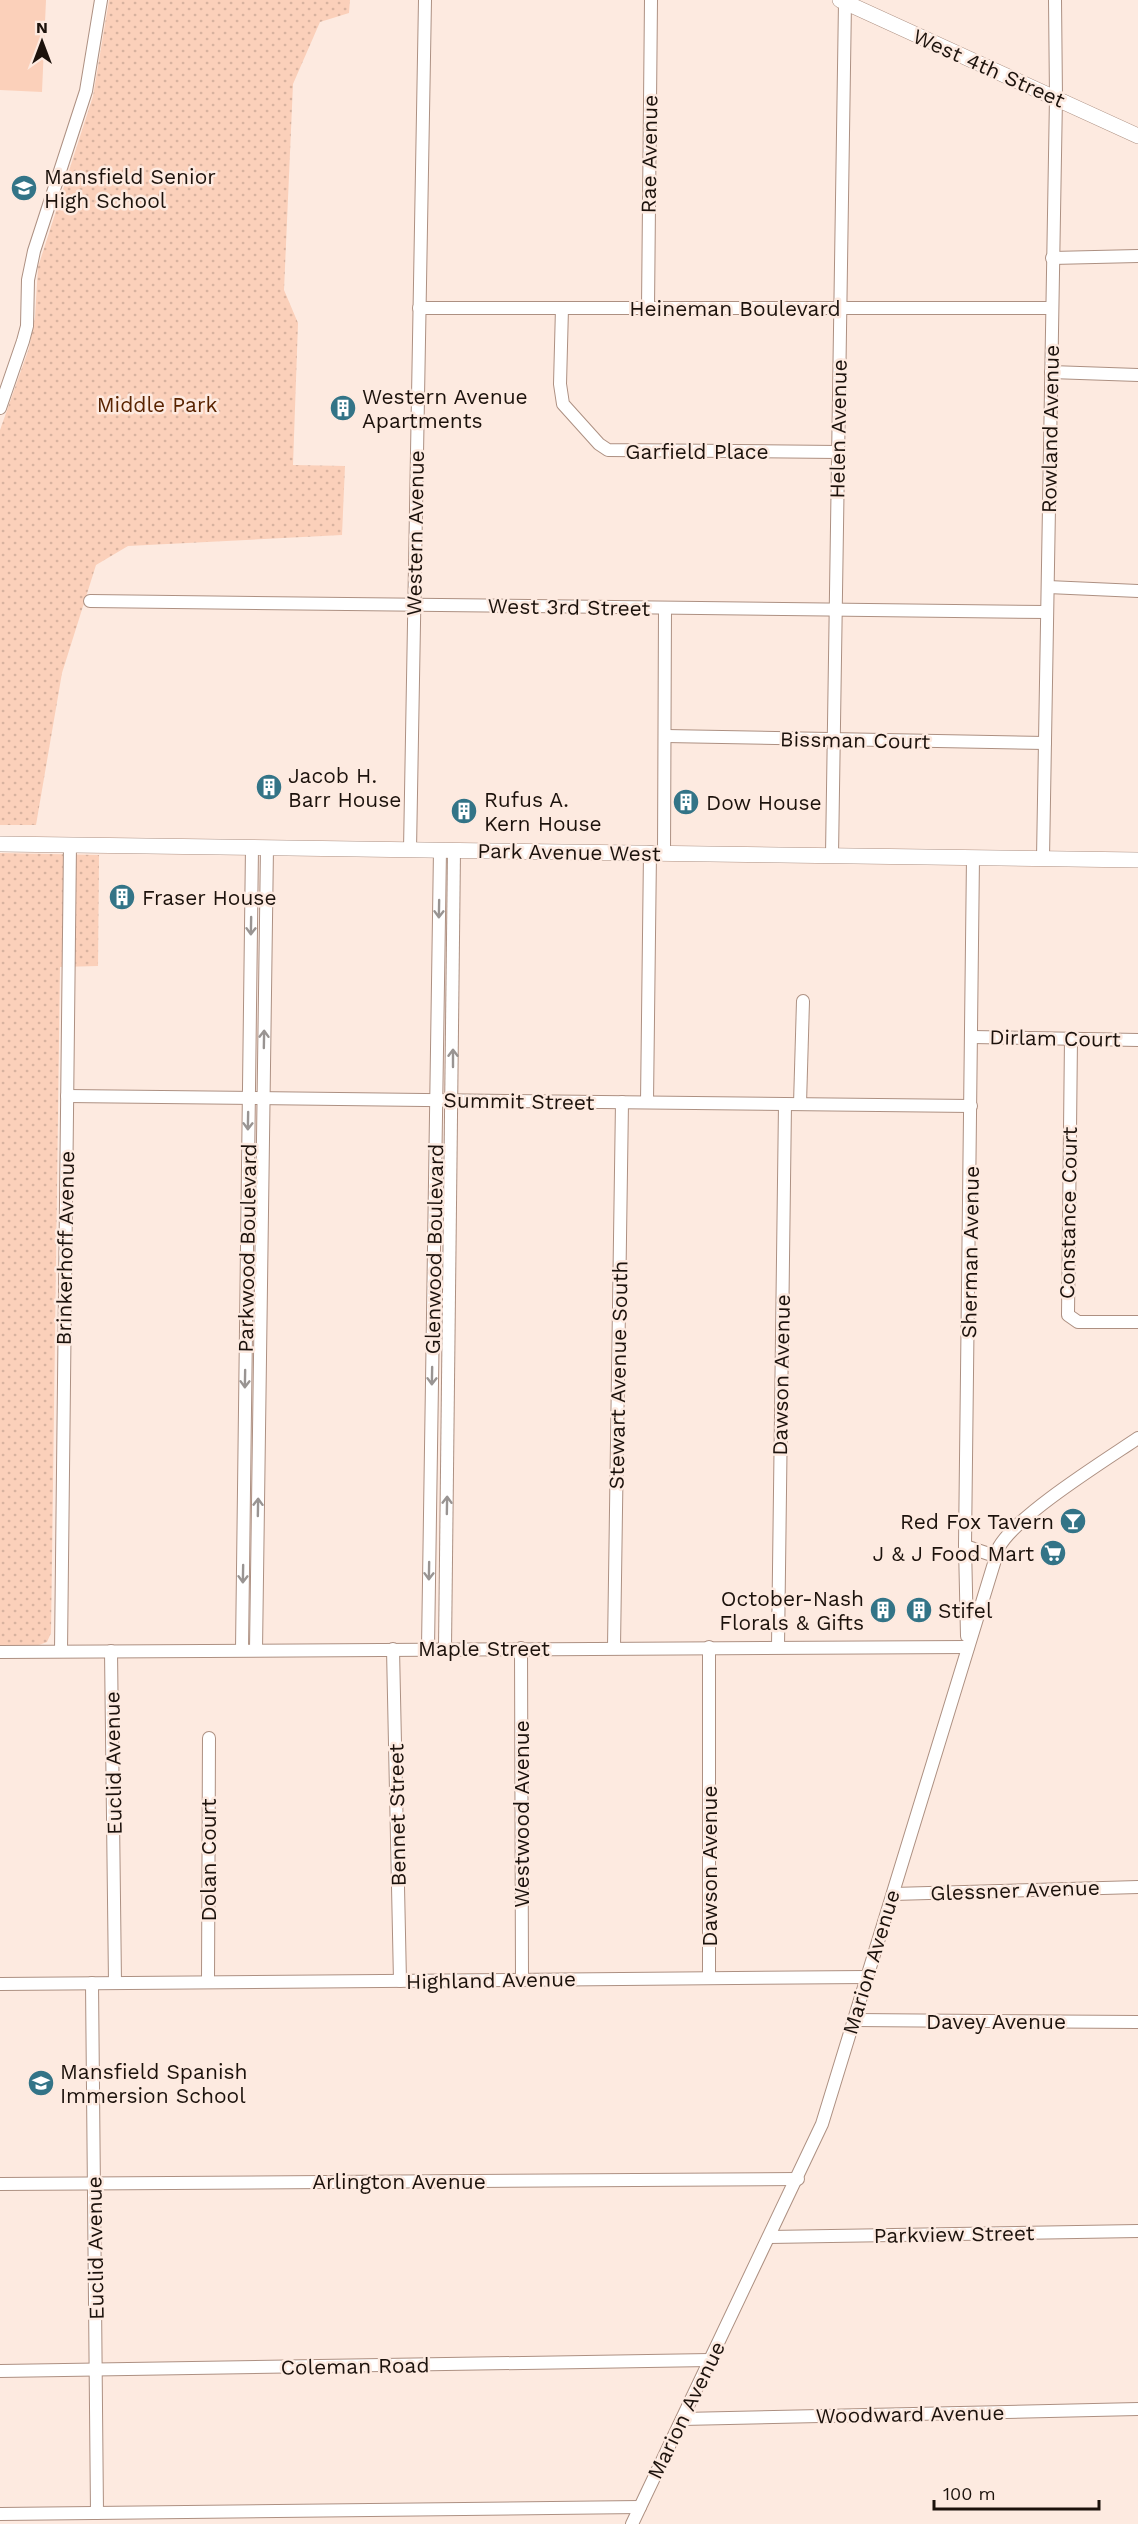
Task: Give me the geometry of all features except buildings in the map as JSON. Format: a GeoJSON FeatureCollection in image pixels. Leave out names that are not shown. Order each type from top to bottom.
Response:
{"type":"FeatureCollection","features":[{"type":"Feature","properties":{"kind":"main road","name":"West 4th Street"},"geometry":{"type":"LineString","coordinates":[[842,1],[1138,136]]}},
{"type":"Feature","properties":{"kind":"main road","name":"Park Avenue West"},"geometry":{"type":"LineString","coordinates":[[0,844],[1138,860]]}},
{"type":"Feature","properties":{"kind":"street"},"geometry":{"type":"LineString","coordinates":[[0,408],[23,341],[32,259],[86,91],[101,0]]}},
{"type":"Feature","properties":{"kind":"street","name":"Western Avenue"},"geometry":{"type":"LineString","coordinates":[[410,850],[425,0]]}},
{"type":"Feature","properties":{"kind":"street","name":"Rae Avenue"},"geometry":{"type":"LineString","coordinates":[[648,308],[651,0]]}},
{"type":"Feature","properties":{"kind":"street","name":"Rowland Avenue"},"geometry":{"type":"LineString","coordinates":[[1043,858],[1056,97],[1055,0]]}},
{"type":"Feature","properties":{"kind":"street","name":"Helen Avenue"},"geometry":{"type":"LineString","coordinates":[[832,855],[842,1]]}},
{"type":"Feature","properties":{"kind":"street"},"geometry":{"type":"LineString","coordinates":[[1052,258],[1138,256]]}},
{"type":"Feature","properties":{"kind":"street","name":"Heineman Boulevard"},"geometry":{"type":"LineString","coordinates":[[419,308],[1051,308]]}},
{"type":"Feature","properties":{"kind":"street","name":"Garfield Place"},"geometry":{"type":"LineString","coordinates":[[562,308],[560,384],[563,404],[599,444],[608,450],[838,452]]}},
{"type":"Feature","properties":{"kind":"street"},"geometry":{"type":"LineString","coordinates":[[1051,372],[1138,375]]}},
{"type":"Feature","properties":{"kind":"street"},"geometry":{"type":"LineString","coordinates":[[1048,587],[1138,591]]}},
{"type":"Feature","properties":{"kind":"street","name":"West 3rd Street"},"geometry":{"type":"LineString","coordinates":[[90,602],[1047,612]]}},
{"type":"Feature","properties":{"kind":"street"},"geometry":{"type":"LineString","coordinates":[[647,1102],[657,853],[666,736],[665,608]]}},
{"type":"Feature","properties":{"kind":"street","name":"Bissman Court"},"geometry":{"type":"LineString","coordinates":[[666,736],[1045,743]]}},
{"type":"Feature","properties":{"kind":"street","name":"Brinkerhoff Avenue"},"geometry":{"type":"LineString","coordinates":[[61,1651],[70,844]]}},
{"type":"Feature","properties":{"kind":"street"},"geometry":{"type":"LineString","coordinates":[[256,1650],[263,1098],[259,847]]}},
{"type":"Feature","properties":{"kind":"street","name":"Parkwood Boulevard"},"geometry":{"type":"LineString","coordinates":[[242,1650],[249,1098],[259,847]]}},
{"type":"Feature","properties":{"kind":"street","name":"Glenwood Boulevard"},"geometry":{"type":"LineString","coordinates":[[428,1648],[436,1100],[447,850]]}},
{"type":"Feature","properties":{"kind":"street","name":"Glenwood Boulevard"},"geometry":{"type":"LineString","coordinates":[[445,1648],[453,1100],[447,850]]}},
{"type":"Feature","properties":{"kind":"street","name":"Sherman Avenue"},"geometry":{"type":"LineString","coordinates":[[968,1647],[964,1546],[972,1106],[973,857]]}},
{"type":"Feature","properties":{"kind":"street"},"geometry":{"type":"LineString","coordinates":[[800,1104],[802,1001]]}},
{"type":"Feature","properties":{"kind":"street","name":"Dirlam Court"},"geometry":{"type":"LineString","coordinates":[[972,1037],[1138,1040]]}},
{"type":"Feature","properties":{"kind":"street","name":"Constance Court"},"geometry":{"type":"LineString","coordinates":[[1071,1038],[1068,1315],[1078,1322],[1138,1322]]}},
{"type":"Feature","properties":{"kind":"street","name":"Summit Street"},"geometry":{"type":"LineString","coordinates":[[67,1096],[972,1106]]}},
{"type":"Feature","properties":{"kind":"street","name":"Stewart Avenue South"},"geometry":{"type":"LineString","coordinates":[[614,1647],[622,1102]]}},
{"type":"Feature","properties":{"kind":"street","name":"Dawson Avenue"},"geometry":{"type":"LineString","coordinates":[[778,1647],[785,1104]]}},
{"type":"Feature","properties":{"kind":"street","name":"Marion Avenue"},"geometry":{"type":"LineString","coordinates":[[632,2524],[798,2179],[822,2124],[995,1556],[1002,1541],[1016,1527],[1138,1438]]}},
{"type":"Feature","properties":{"kind":"street"},"geometry":{"type":"LineString","coordinates":[[964,1546],[995,1556]]}},
{"type":"Feature","properties":{"kind":"street","name":"Maple Street"},"geometry":{"type":"LineString","coordinates":[[0,1652],[614,1647],[968,1647]]}},
{"type":"Feature","properties":{"kind":"street","name":"Dawson Avenue"},"geometry":{"type":"LineString","coordinates":[[709,1647],[709,1978]]}},
{"type":"Feature","properties":{"kind":"street","name":"Westwood Avenue"},"geometry":{"type":"LineString","coordinates":[[521,1648],[522,1980]]}},
{"type":"Feature","properties":{"kind":"street","name":"Bennet Street"},"geometry":{"type":"LineString","coordinates":[[393,1649],[400,1981]]}},
{"type":"Feature","properties":{"kind":"street","name":"Euclid Avenue"},"geometry":{"type":"LineString","coordinates":[[111,1651],[115,1983]]}},
{"type":"Feature","properties":{"kind":"street","name":"Dolan Court"},"geometry":{"type":"LineString","coordinates":[[208,1738],[208,1982]]}},
{"type":"Feature","properties":{"kind":"street","name":"Glessner Avenue"},"geometry":{"type":"LineString","coordinates":[[892,1894],[1138,1887]]}},
{"type":"Feature","properties":{"kind":"street","name":"Highland Avenue"},"geometry":{"type":"LineString","coordinates":[[92,1983],[867,1977]]}},
{"type":"Feature","properties":{"kind":"street"},"geometry":{"type":"LineString","coordinates":[[0,1984],[92,1983]]}},
{"type":"Feature","properties":{"kind":"street","name":"Euclid Avenue"},"geometry":{"type":"LineString","coordinates":[[92,1983],[97,2513]]}},
{"type":"Feature","properties":{"kind":"street","name":"Davey Avenue"},"geometry":{"type":"LineString","coordinates":[[854,2020],[1138,2022]]}},
{"type":"Feature","properties":{"kind":"street","name":"Arlington Avenue"},"geometry":{"type":"LineString","coordinates":[[0,2184],[798,2179]]}},
{"type":"Feature","properties":{"kind":"street","name":"Parkview Street"},"geometry":{"type":"LineString","coordinates":[[769,2237],[1138,2231]]}},
{"type":"Feature","properties":{"kind":"street","name":"Coleman Road"},"geometry":{"type":"LineString","coordinates":[[0,2371],[710,2360]]}},
{"type":"Feature","properties":{"kind":"street","name":"Woodward Avenue"},"geometry":{"type":"LineString","coordinates":[[682,2419],[1138,2409]]}},
{"type":"Feature","properties":{"kind":"street"},"geometry":{"type":"LineString","coordinates":[[0,2514],[640,2507]]}},
{"type":"Feature","properties":{"kind":"green space"},"geometry":{"type":"Polygon","coordinates":[[[0,0],[46,0],[42,92],[0,90],[0,0]]]}},
{"type":"Feature","properties":{"kind":"green space","name":"Middle Park"},"geometry":{"type":"Polygon","coordinates":[[[109,0],[350,0],[349,13],[320,22],[293,84],[284,290],[298,323],[293,465],[345,466],[342,535],[128,546],[96,565],[62,673],[36,825],[0,825],[0,430],[29,348],[35,317],[38,267],[93,96],[109,0]]]}},
{"type":"Feature","properties":{"kind":"green space"},"geometry":{"type":"Polygon","coordinates":[[[0,853],[99,855],[98,966],[60,967],[51,1633],[47,1642],[39,1645],[0,1645],[0,853]]]}},
{"type":"Feature","properties":{"kind":"place","name":"Mansfield Senior High School"},"geometry":{"type":"Point","coordinates":[24,188]}},
{"type":"Feature","properties":{"kind":"place","name":"Western Avenue Apartments"},"geometry":{"type":"Point","coordinates":[343,408]}},
{"type":"Feature","properties":{"kind":"place","name":"Jacob H. Barr House"},"geometry":{"type":"Point","coordinates":[269,787]}},
{"type":"Feature","properties":{"kind":"place","name":"Dow House"},"geometry":{"type":"Point","coordinates":[686,802]}},
{"type":"Feature","properties":{"kind":"place","name":"Rufus A. Kern House"},"geometry":{"type":"Point","coordinates":[464,811]}},
{"type":"Feature","properties":{"kind":"place","name":"Fraser House"},"geometry":{"type":"Point","coordinates":[122,897]}},
{"type":"Feature","properties":{"kind":"place","name":"Red Fox Tavern"},"geometry":{"type":"Point","coordinates":[1073,1521]}},
{"type":"Feature","properties":{"kind":"place","name":"J & J Food Mart"},"geometry":{"type":"Point","coordinates":[1053,1553]}},
{"type":"Feature","properties":{"kind":"place","name":"October-Nash Florals & Gifts"},"geometry":{"type":"Point","coordinates":[883,1610]}},
{"type":"Feature","properties":{"kind":"place","name":"Stifel"},"geometry":{"type":"Point","coordinates":[919,1610]}},
{"type":"Feature","properties":{"kind":"place","name":"Mansfield Spanish Immersion School"},"geometry":{"type":"Point","coordinates":[41,2083]}}]}
